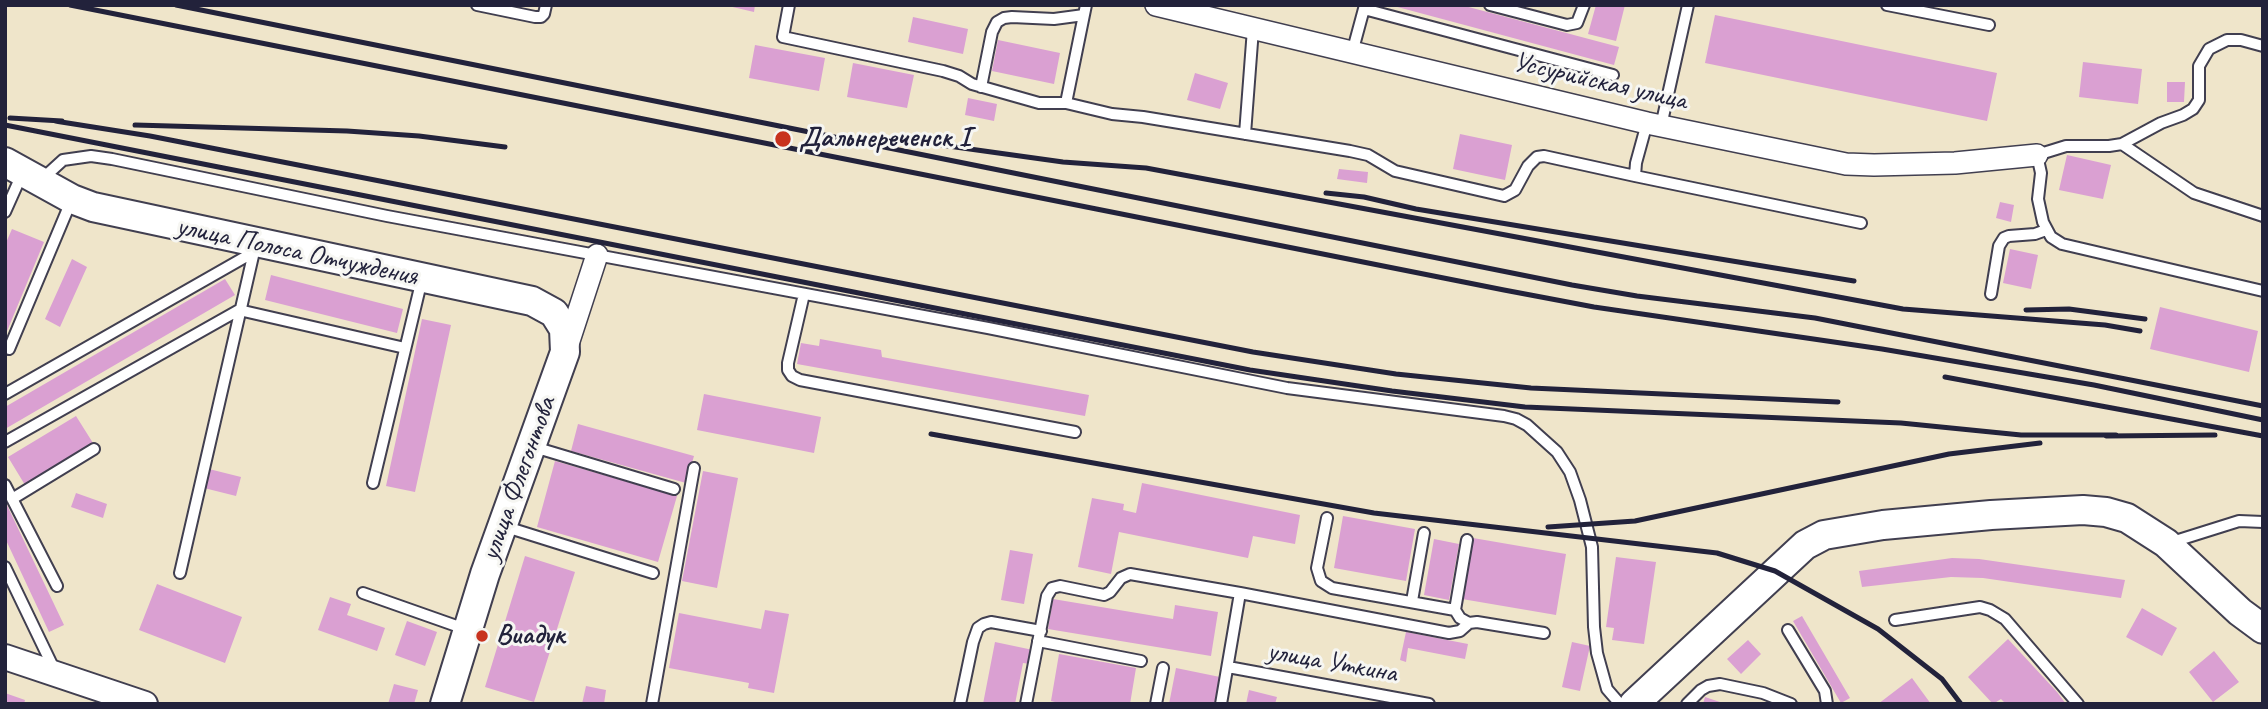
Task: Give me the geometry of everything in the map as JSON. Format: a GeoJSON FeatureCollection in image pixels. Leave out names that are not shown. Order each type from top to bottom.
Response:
{"type":"FeatureCollection","features":[{"type":"Feature","properties":{"kind":"main road","name":"улица Полоса Отчуждения"},"geometry":{"type":"LineString","coordinates":[[23,172],[72,199],[109,212],[255,248],[521,298],[544,305],[554,313],[564,329],[565,352]]}},
{"type":"Feature","properties":{"kind":"main road","name":"улица Флегонтова"},"geometry":{"type":"LineString","coordinates":[[444,704],[565,352]]}},
{"type":"Feature","properties":{"kind":"main road"},"geometry":{"type":"LineString","coordinates":[[1634,704],[1805,545],[1824,536],[1896,524],[2037,511],[2083,510],[2106,512],[2127,518],[2166,543],[2240,612],[2263,629]]}},
{"type":"Feature","properties":{"kind":"street","name":"Уссурийская улица"},"geometry":{"type":"LineString","coordinates":[[1156,5],[1654,124],[1846,164],[1955,163],[2037,155]]}},
{"type":"Feature","properties":{"kind":"street","name":"улица Флегонтова"},"geometry":{"type":"LineString","coordinates":[[565,352],[597,255]]}},
{"type":"Feature","properties":{"kind":"street"},"geometry":{"type":"LineString","coordinates":[[5,657],[145,704]]}},
{"type":"Feature","properties":{"kind":"lane"},"geometry":{"type":"LineString","coordinates":[[477,5],[541,17],[546,5]]}},
{"type":"Feature","properties":{"kind":"lane"},"geometry":{"type":"LineString","coordinates":[[789,5],[783,37],[943,71],[981,87],[1039,103],[1066,103],[1112,114],[1359,153],[1380,160],[1395,171],[1504,195],[1515,190],[1532,160],[1544,156],[1861,223]]}},
{"type":"Feature","properties":{"kind":"lane"},"geometry":{"type":"LineString","coordinates":[[1490,5],[1567,24],[1577,23],[1584,5]]}},
{"type":"Feature","properties":{"kind":"lane"},"geometry":{"type":"LineString","coordinates":[[1635,176],[1636,163],[1654,124],[1688,5]]}},
{"type":"Feature","properties":{"kind":"lane"},"geometry":{"type":"LineString","coordinates":[[1887,5],[1989,25]]}},
{"type":"Feature","properties":{"kind":"lane"},"geometry":{"type":"LineString","coordinates":[[1352,53],[1365,7],[1613,75]]}},
{"type":"Feature","properties":{"kind":"lane"},"geometry":{"type":"LineString","coordinates":[[981,87],[992,32],[997,22],[1012,17],[1054,19],[1085,10],[1066,103]]}},
{"type":"Feature","properties":{"kind":"lane"},"geometry":{"type":"LineString","coordinates":[[1245,134],[1252,29]]}},
{"type":"Feature","properties":{"kind":"lane"},"geometry":{"type":"LineString","coordinates":[[2263,46],[2241,40],[2227,40],[2209,49],[2199,66],[2199,100],[2193,109],[2122,144],[2066,146],[2037,155],[2041,173],[2038,199],[2046,230],[2062,244],[2263,291]]}},
{"type":"Feature","properties":{"kind":"lane"},"geometry":{"type":"LineString","coordinates":[[2122,144],[2194,193],[2263,216]]}},
{"type":"Feature","properties":{"kind":"lane"},"geometry":{"type":"LineString","coordinates":[[5,212],[23,172],[62,160],[91,156],[160,167],[387,216],[1287,388],[1504,416],[1527,425],[1549,443],[1563,461],[1584,511],[1592,547],[1597,653],[1607,688],[1620,704]]}},
{"type":"Feature","properties":{"kind":"lane"},"geometry":{"type":"LineString","coordinates":[[9,349],[72,199]]}},
{"type":"Feature","properties":{"kind":"lane"},"geometry":{"type":"LineString","coordinates":[[1991,294],[1999,246],[2004,238],[2046,230]]}},
{"type":"Feature","properties":{"kind":"lane"},"geometry":{"type":"LineString","coordinates":[[180,573],[255,248]]}},
{"type":"Feature","properties":{"kind":"lane"},"geometry":{"type":"LineString","coordinates":[[5,394],[255,248]]}},
{"type":"Feature","properties":{"kind":"lane"},"geometry":{"type":"LineString","coordinates":[[373,483],[422,279]]}},
{"type":"Feature","properties":{"kind":"lane"},"geometry":{"type":"LineString","coordinates":[[804,294],[788,363],[792,376],[800,380],[1075,432]]}},
{"type":"Feature","properties":{"kind":"lane"},"geometry":{"type":"LineString","coordinates":[[5,442],[239,310],[405,348]]}},
{"type":"Feature","properties":{"kind":"lane"},"geometry":{"type":"LineString","coordinates":[[531,446],[674,489]]}},
{"type":"Feature","properties":{"kind":"lane"},"geometry":{"type":"LineString","coordinates":[[12,499],[94,449]]}},
{"type":"Feature","properties":{"kind":"lane"},"geometry":{"type":"LineString","coordinates":[[652,704],[694,468]]}},
{"type":"Feature","properties":{"kind":"lane"},"geometry":{"type":"LineString","coordinates":[[5,485],[57,586]]}},
{"type":"Feature","properties":{"kind":"lane"},"geometry":{"type":"LineString","coordinates":[[1327,518],[1317,569],[1321,581],[1332,588],[1455,610]]}},
{"type":"Feature","properties":{"kind":"lane"},"geometry":{"type":"LineString","coordinates":[[2166,543],[2239,521],[2263,522]]}},
{"type":"Feature","properties":{"kind":"lane"},"geometry":{"type":"LineString","coordinates":[[503,526],[653,573]]}},
{"type":"Feature","properties":{"kind":"lane"},"geometry":{"type":"LineString","coordinates":[[1412,601],[1424,533]]}},
{"type":"Feature","properties":{"kind":"lane"},"geometry":{"type":"LineString","coordinates":[[1467,540],[1455,610],[1460,618],[1469,623],[1544,633]]}},
{"type":"Feature","properties":{"kind":"lane"},"geometry":{"type":"LineString","coordinates":[[5,567],[56,673]]}},
{"type":"Feature","properties":{"kind":"lane"},"geometry":{"type":"LineString","coordinates":[[1026,704],[1047,596],[1052,588],[1059,586],[1104,595],[1110,592],[1121,578],[1130,574],[1449,633],[1460,631],[1469,623]]}},
{"type":"Feature","properties":{"kind":"lane"},"geometry":{"type":"LineString","coordinates":[[363,593],[468,630]]}},
{"type":"Feature","properties":{"kind":"lane"},"geometry":{"type":"LineString","coordinates":[[1221,704],[1240,593]]}},
{"type":"Feature","properties":{"kind":"lane"},"geometry":{"type":"LineString","coordinates":[[1895,620],[1980,607],[1990,610],[2005,619],[2077,704]]}},
{"type":"Feature","properties":{"kind":"lane"},"geometry":{"type":"LineString","coordinates":[[960,704],[978,628],[991,622],[1142,661]]}},
{"type":"Feature","properties":{"kind":"lane"},"geometry":{"type":"LineString","coordinates":[[1788,630],[1825,691],[1826,704]]}},
{"type":"Feature","properties":{"kind":"lane","name":"улица Уткина"},"geometry":{"type":"LineString","coordinates":[[1228,667],[1429,704]]}},
{"type":"Feature","properties":{"kind":"lane"},"geometry":{"type":"LineString","coordinates":[[1156,704],[1163,668]]}},
{"type":"Feature","properties":{"kind":"lane"},"geometry":{"type":"LineString","coordinates":[[1686,704],[1708,686],[1720,684],[1763,693],[1791,704]]}},
{"type":"Feature","properties":{"kind":"building"},"geometry":{"type":"Polygon","coordinates":[[[724,5],[755,5],[754,12],[724,5]]]}},
{"type":"Feature","properties":{"kind":"building"},"geometry":{"type":"Polygon","coordinates":[[[1390,5],[1461,5],[1619,47],[1614,65],[1390,5]]]}},
{"type":"Feature","properties":{"kind":"building"},"geometry":{"type":"Polygon","coordinates":[[[1596,5],[1625,5],[1616,41],[1588,34],[1596,5]]]}},
{"type":"Feature","properties":{"kind":"building"},"geometry":{"type":"Polygon","coordinates":[[[1715,15],[1997,73],[1987,121],[1705,63],[1715,15]]]}},
{"type":"Feature","properties":{"kind":"building"},"geometry":{"type":"Polygon","coordinates":[[[913,17],[968,29],[963,54],[908,42],[913,17]]]}},
{"type":"Feature","properties":{"kind":"building"},"geometry":{"type":"Polygon","coordinates":[[[998,40],[1060,53],[1054,84],[992,71],[998,40]]]}},
{"type":"Feature","properties":{"kind":"building"},"geometry":{"type":"Polygon","coordinates":[[[755,45],[825,58],[819,91],[749,78],[755,45]]]}},
{"type":"Feature","properties":{"kind":"building"},"geometry":{"type":"Polygon","coordinates":[[[2083,62],[2142,69],[2138,104],[2079,97],[2083,62]]]}},
{"type":"Feature","properties":{"kind":"building"},"geometry":{"type":"Polygon","coordinates":[[[853,63],[914,75],[907,108],[847,97],[853,63]]]}},
{"type":"Feature","properties":{"kind":"building"},"geometry":{"type":"Polygon","coordinates":[[[1195,73],[1228,83],[1220,109],[1187,100],[1195,73]]]}},
{"type":"Feature","properties":{"kind":"building"},"geometry":{"type":"Polygon","coordinates":[[[2167,82],[2185,82],[2184,102],[2167,102],[2167,82]]]}},
{"type":"Feature","properties":{"kind":"building"},"geometry":{"type":"Polygon","coordinates":[[[968,98],[997,104],[994,121],[965,115],[968,98]]]}},
{"type":"Feature","properties":{"kind":"building"},"geometry":{"type":"Polygon","coordinates":[[[1460,134],[1512,145],[1505,180],[1453,169],[1460,134]]]}},
{"type":"Feature","properties":{"kind":"building"},"geometry":{"type":"Polygon","coordinates":[[[2067,155],[2111,165],[2103,199],[2059,190],[2067,155]]]}},
{"type":"Feature","properties":{"kind":"building"},"geometry":{"type":"Polygon","coordinates":[[[1339,169],[1368,172],[1367,183],[1337,179],[1339,169]]]}},
{"type":"Feature","properties":{"kind":"building"},"geometry":{"type":"Polygon","coordinates":[[[2000,202],[2014,205],[2011,222],[1996,218],[2000,202]]]}},
{"type":"Feature","properties":{"kind":"building"},"geometry":{"type":"Polygon","coordinates":[[[12,229],[44,242],[5,336],[5,245],[12,229]]]}},
{"type":"Feature","properties":{"kind":"building"},"geometry":{"type":"Polygon","coordinates":[[[2010,249],[2038,255],[2031,289],[2003,283],[2010,249]]]}},
{"type":"Feature","properties":{"kind":"building"},"geometry":{"type":"Polygon","coordinates":[[[72,259],[87,267],[60,327],[45,319],[72,259]]]}},
{"type":"Feature","properties":{"kind":"building"},"geometry":{"type":"Polygon","coordinates":[[[271,275],[403,309],[397,333],[265,300],[271,275]]]}},
{"type":"Feature","properties":{"kind":"building"},"geometry":{"type":"Polygon","coordinates":[[[225,279],[235,295],[5,429],[5,407],[225,279]]]}},
{"type":"Feature","properties":{"kind":"building"},"geometry":{"type":"Polygon","coordinates":[[[2160,307],[2258,331],[2249,372],[2150,349],[2160,307]]]}},
{"type":"Feature","properties":{"kind":"building"},"geometry":{"type":"Polygon","coordinates":[[[422,319],[451,325],[415,492],[386,486],[422,319]]]}},
{"type":"Feature","properties":{"kind":"building"},"geometry":{"type":"Polygon","coordinates":[[[820,339],[881,350],[882,357],[1089,395],[1085,416],[797,364],[801,343],[819,346],[820,339]]]}},
{"type":"Feature","properties":{"kind":"building"},"geometry":{"type":"Polygon","coordinates":[[[704,394],[821,417],[814,453],[697,430],[704,394]]]}},
{"type":"Feature","properties":{"kind":"building"},"geometry":{"type":"Polygon","coordinates":[[[76,416],[93,443],[25,485],[8,457],[76,416]]]}},
{"type":"Feature","properties":{"kind":"building"},"geometry":{"type":"Polygon","coordinates":[[[578,424],[694,456],[686,483],[571,451],[578,424]]]}},
{"type":"Feature","properties":{"kind":"building"},"geometry":{"type":"Polygon","coordinates":[[[555,461],[677,496],[658,562],[537,527],[555,461]]]}},
{"type":"Feature","properties":{"kind":"building"},"geometry":{"type":"Polygon","coordinates":[[[209,469],[241,477],[236,496],[204,488],[209,469]]]}},
{"type":"Feature","properties":{"kind":"building"},"geometry":{"type":"Polygon","coordinates":[[[703,471],[738,478],[717,588],[682,581],[703,471]]]}},
{"type":"Feature","properties":{"kind":"building"},"geometry":{"type":"Polygon","coordinates":[[[1142,483],[1300,515],[1295,544],[1253,536],[1248,558],[1119,532],[1111,574],[1078,567],[1092,498],[1124,504],[1123,510],[1136,513],[1142,483]]]}},
{"type":"Feature","properties":{"kind":"building"},"geometry":{"type":"Polygon","coordinates":[[[76,493],[107,504],[103,518],[71,507],[76,493]]]}},
{"type":"Feature","properties":{"kind":"building"},"geometry":{"type":"Polygon","coordinates":[[[5,501],[64,625],[49,632],[5,538],[5,501]]]}},
{"type":"Feature","properties":{"kind":"building"},"geometry":{"type":"Polygon","coordinates":[[[1343,516],[1415,529],[1406,581],[1334,568],[1343,516]]]}},
{"type":"Feature","properties":{"kind":"building"},"geometry":{"type":"Polygon","coordinates":[[[1473,538],[1566,554],[1556,615],[1462,599],[1473,538]]]}},
{"type":"Feature","properties":{"kind":"building"},"geometry":{"type":"Polygon","coordinates":[[[1434,539],[1459,544],[1449,600],[1424,595],[1434,539]]]}},
{"type":"Feature","properties":{"kind":"building"},"geometry":{"type":"Polygon","coordinates":[[[1010,550],[1033,554],[1024,604],[1001,600],[1010,550]]]}},
{"type":"Feature","properties":{"kind":"building"},"geometry":{"type":"Polygon","coordinates":[[[525,556],[575,572],[534,702],[485,687],[525,556]]]}},
{"type":"Feature","properties":{"kind":"building"},"geometry":{"type":"Polygon","coordinates":[[[1616,557],[1656,562],[1644,644],[1612,640],[1614,628],[1606,627],[1616,557]]]}},
{"type":"Feature","properties":{"kind":"building"},"geometry":{"type":"Polygon","coordinates":[[[1952,558],[1979,559],[2125,580],[2121,598],[1983,578],[1951,577],[1862,587],[1859,571],[1952,558]]]}},
{"type":"Feature","properties":{"kind":"building"},"geometry":{"type":"Polygon","coordinates":[[[157,584],[242,617],[225,663],[139,630],[157,584]]]}},
{"type":"Feature","properties":{"kind":"building"},"geometry":{"type":"Polygon","coordinates":[[[330,597],[351,604],[347,615],[385,628],[377,651],[318,630],[330,597]]]}},
{"type":"Feature","properties":{"kind":"building"},"geometry":{"type":"Polygon","coordinates":[[[1053,599],[1173,619],[1175,605],[1218,612],[1211,656],[1048,629],[1053,599]]]}},
{"type":"Feature","properties":{"kind":"building"},"geometry":{"type":"Polygon","coordinates":[[[2142,608],[2177,628],[2162,656],[2126,637],[2142,608]]]}},
{"type":"Feature","properties":{"kind":"building"},"geometry":{"type":"Polygon","coordinates":[[[765,610],[789,614],[774,693],[748,688],[749,683],[669,668],[679,613],[761,629],[765,610]]]}},
{"type":"Feature","properties":{"kind":"building"},"geometry":{"type":"Polygon","coordinates":[[[1802,616],[1850,698],[1841,703],[1793,621],[1802,616]]]}},
{"type":"Feature","properties":{"kind":"building"},"geometry":{"type":"Polygon","coordinates":[[[407,621],[437,632],[425,666],[395,655],[407,621]]]}},
{"type":"Feature","properties":{"kind":"building"},"geometry":{"type":"Polygon","coordinates":[[[1406,632],[1468,644],[1465,659],[1408,648],[1406,662],[1400,660],[1406,632]]]}},
{"type":"Feature","properties":{"kind":"building"},"geometry":{"type":"Polygon","coordinates":[[[2008,639],[2066,704],[2006,704],[2001,699],[1993,704],[1968,677],[2008,639]]]}},
{"type":"Feature","properties":{"kind":"building"},"geometry":{"type":"Polygon","coordinates":[[[1748,640],[1761,654],[1741,674],[1727,659],[1748,640]]]}},
{"type":"Feature","properties":{"kind":"building"},"geometry":{"type":"Polygon","coordinates":[[[995,642],[1033,650],[1030,664],[1023,663],[1015,704],[983,704],[995,642]]]}},
{"type":"Feature","properties":{"kind":"building"},"geometry":{"type":"Polygon","coordinates":[[[1572,642],[1590,646],[1580,691],[1562,687],[1572,642]]]}},
{"type":"Feature","properties":{"kind":"building"},"geometry":{"type":"Polygon","coordinates":[[[2214,651],[2239,682],[2213,702],[2189,672],[2214,651]]]}},
{"type":"Feature","properties":{"kind":"building"},"geometry":{"type":"Polygon","coordinates":[[[1059,654],[1136,668],[1130,704],[1063,704],[1051,701],[1059,654]]]}},
{"type":"Feature","properties":{"kind":"building"},"geometry":{"type":"Polygon","coordinates":[[[1176,668],[1220,677],[1214,704],[1169,704],[1176,668]]]}},
{"type":"Feature","properties":{"kind":"building"},"geometry":{"type":"Polygon","coordinates":[[[1912,678],[1931,704],[1878,704],[1912,678]]]}},
{"type":"Feature","properties":{"kind":"building"},"geometry":{"type":"Polygon","coordinates":[[[394,684],[418,690],[414,704],[388,704],[394,684]]]}},
{"type":"Feature","properties":{"kind":"building"},"geometry":{"type":"Polygon","coordinates":[[[586,686],[606,690],[604,704],[582,704],[586,686]]]}},
{"type":"Feature","properties":{"kind":"building"},"geometry":{"type":"Polygon","coordinates":[[[1249,690],[1277,697],[1275,704],[1246,704],[1249,690]]]}},
{"type":"Feature","properties":{"kind":"building"},"geometry":{"type":"Polygon","coordinates":[[[5,693],[25,700],[24,704],[5,704],[5,693]]]}},
{"type":"Feature","properties":{"kind":"building"},"geometry":{"type":"Polygon","coordinates":[[[1705,697],[1723,703],[1723,704],[1703,704],[1705,697]]]}},
{"type":"Feature","properties":{"kind":"railway"},"geometry":{"type":"LineString","coordinates":[[70,5],[1504,290],[1594,307],[1882,349],[2094,385],[2263,420]]}},
{"type":"Feature","properties":{"kind":"railway"},"geometry":{"type":"LineString","coordinates":[[176,5],[1572,285],[1637,296],[1815,318],[2263,406]]}},
{"type":"Feature","properties":{"kind":"railway"},"geometry":{"type":"LineString","coordinates":[[10,118],[62,121]]}},
{"type":"Feature","properties":{"kind":"railway"},"geometry":{"type":"LineString","coordinates":[[55,121],[150,136],[1253,352],[1396,374],[1531,388],[1838,402]]}},
{"type":"Feature","properties":{"kind":"railway"},"geometry":{"type":"LineString","coordinates":[[5,125],[1250,370],[1392,391],[1525,407],[1901,423],[2021,435],[2116,435]]}},
{"type":"Feature","properties":{"kind":"railway"},"geometry":{"type":"LineString","coordinates":[[135,125],[347,131],[419,136],[505,147]]}},
{"type":"Feature","properties":{"kind":"railway"},"geometry":{"type":"LineString","coordinates":[[941,145],[1063,162],[1146,168],[1903,309],[2105,325],[2140,331]]}},
{"type":"Feature","properties":{"kind":"railway"},"geometry":{"type":"LineString","coordinates":[[1326,193],[1364,197],[1416,209],[1854,281]]}},
{"type":"Feature","properties":{"kind":"railway"},"geometry":{"type":"LineString","coordinates":[[2026,310],[2069,309],[2145,319]]}},
{"type":"Feature","properties":{"kind":"railway"},"geometry":{"type":"LineString","coordinates":[[1945,377],[2263,436]]}},
{"type":"Feature","properties":{"kind":"railway"},"geometry":{"type":"LineString","coordinates":[[931,434],[1374,513],[1717,553],[1775,571],[1878,629],[1942,679],[1961,704]]}},
{"type":"Feature","properties":{"kind":"railway"},"geometry":{"type":"LineString","coordinates":[[2106,436],[2215,435]]}},
{"type":"Feature","properties":{"kind":"railway"},"geometry":{"type":"LineString","coordinates":[[1548,527],[1635,521],[1949,454],[2040,443]]}},
{"type":"Feature","properties":{"kind":"place","name":"Дальнереченск I"},"geometry":{"type":"Point","coordinates":[783,139]}},
{"type":"Feature","properties":{"kind":"place","name":"Виадук"},"geometry":{"type":"Point","coordinates":[482,636]}}]}
